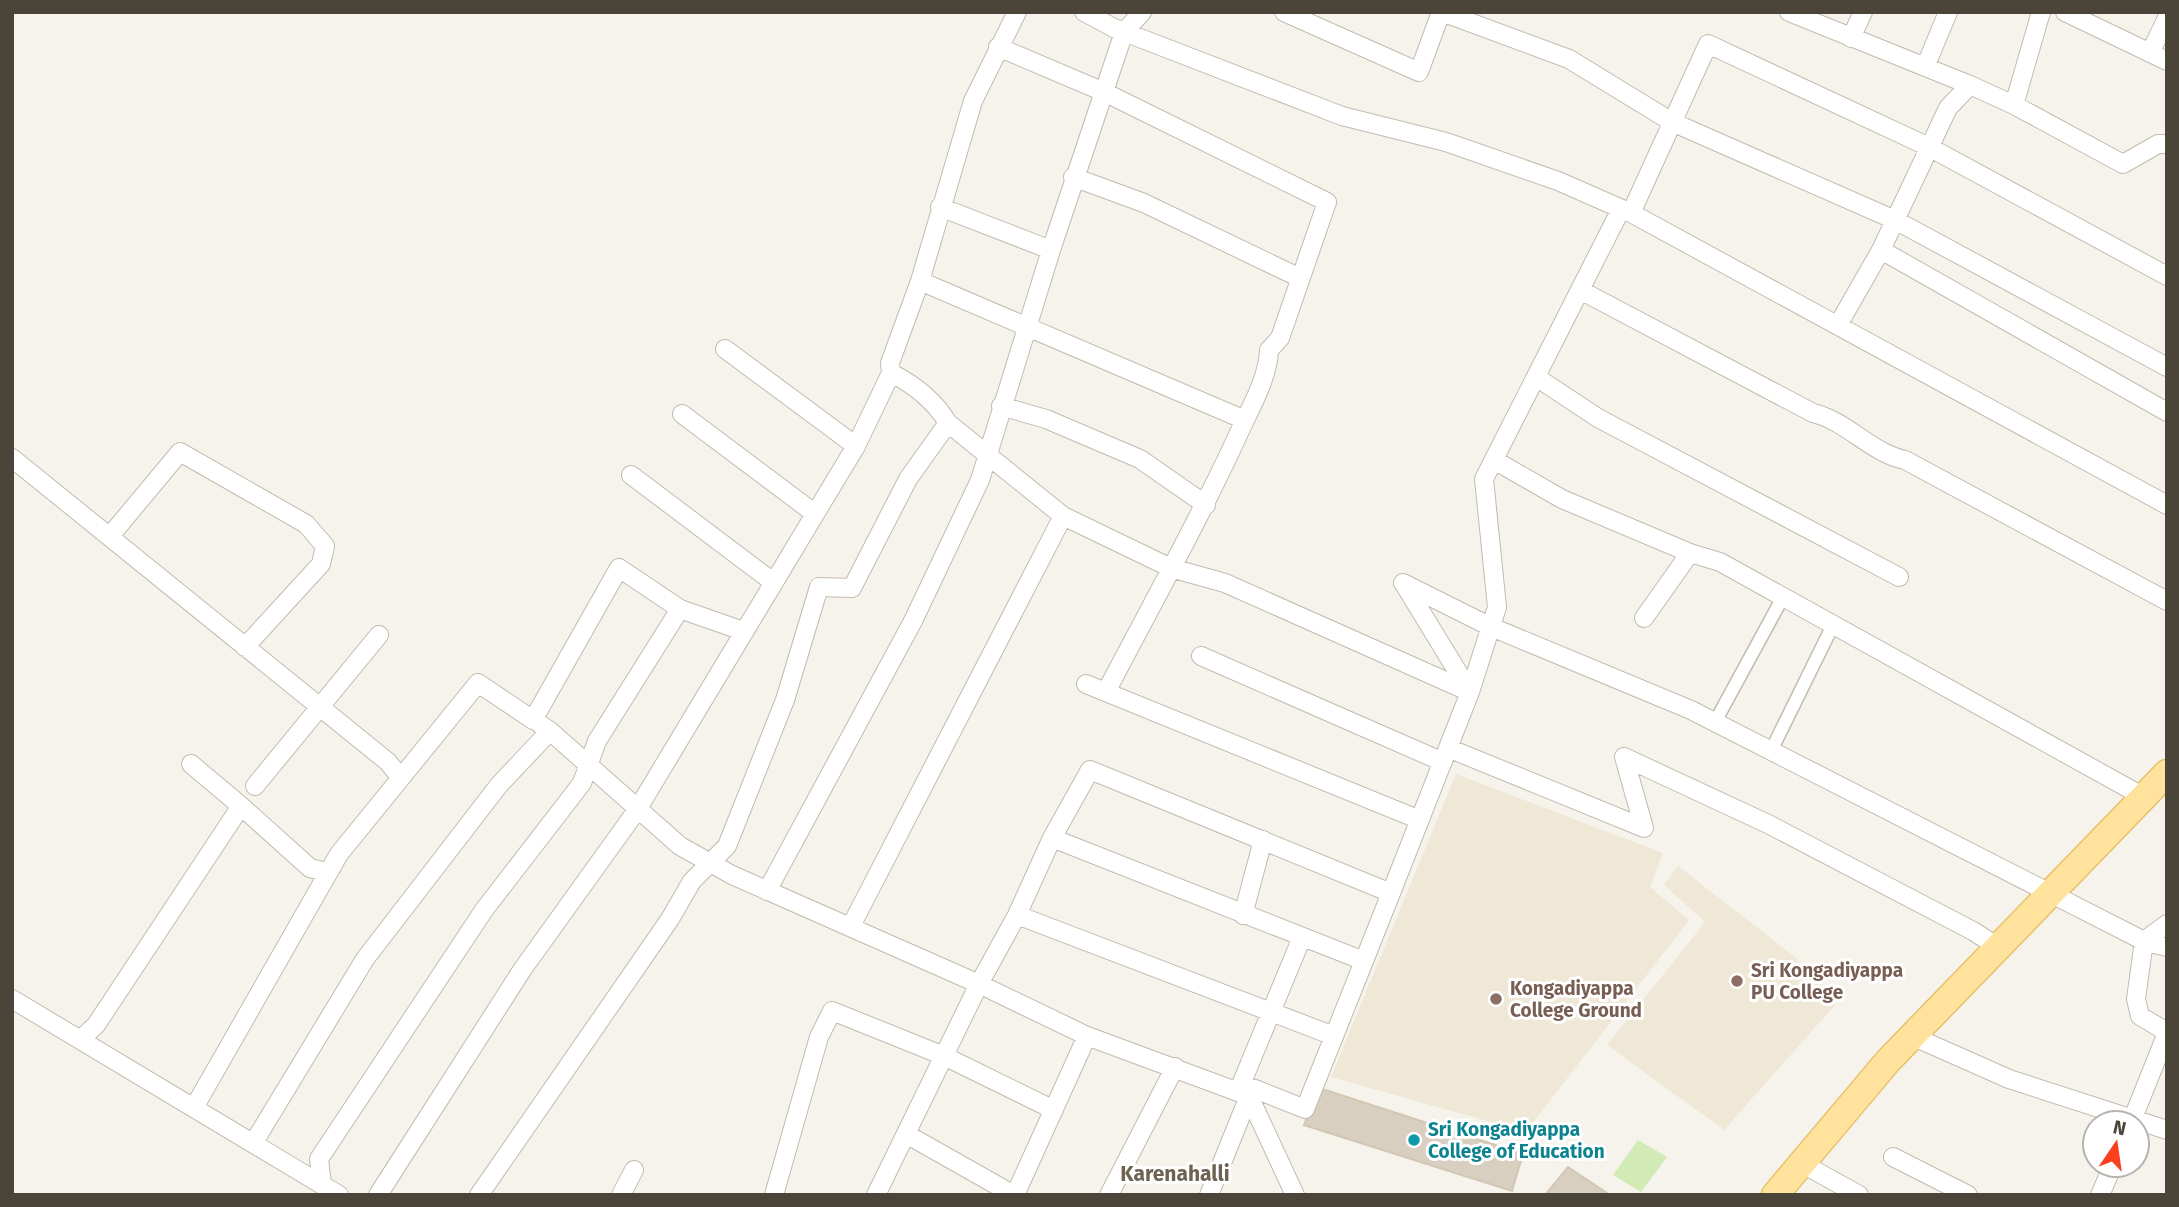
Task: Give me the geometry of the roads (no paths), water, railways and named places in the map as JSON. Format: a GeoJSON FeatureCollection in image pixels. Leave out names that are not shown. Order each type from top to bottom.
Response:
{"type":"FeatureCollection","features":[{"type":"Feature","properties":{"kind":"main road"},"geometry":{"type":"LineString","coordinates":[[1775,1195],[1912,1036],[2167,773]]}},
{"type":"Feature","properties":{"kind":"street"},"geometry":{"type":"LineString","coordinates":[[378,1195],[522,970],[637,810],[856,446],[891,373],[890,363],[920,281],[973,101],[1017,12]]}},
{"type":"Feature","properties":{"kind":"street"},"geometry":{"type":"LineString","coordinates":[[1084,12],[1124,32],[1342,116],[1446,142],[1558,181],[1626,211],[2167,505]]}},
{"type":"Feature","properties":{"kind":"street"},"geometry":{"type":"LineString","coordinates":[[767,891],[912,621],[980,480],[1073,177],[1124,32],[1142,12]]}},
{"type":"Feature","properties":{"kind":"street"},"geometry":{"type":"LineString","coordinates":[[1284,12],[1419,72],[1441,12],[1569,59],[1672,122],[1895,220],[2167,367]]}},
{"type":"Feature","properties":{"kind":"street"},"geometry":{"type":"LineString","coordinates":[[1789,12],[1926,65],[2014,105],[2123,164],[2158,144],[2167,144]]}},
{"type":"Feature","properties":{"kind":"street"},"geometry":{"type":"LineString","coordinates":[[1851,38],[1863,12]]}},
{"type":"Feature","properties":{"kind":"street"},"geometry":{"type":"LineString","coordinates":[[1926,65],[1948,12]]}},
{"type":"Feature","properties":{"kind":"street"},"geometry":{"type":"LineString","coordinates":[[2014,105],[2040,12]]}},
{"type":"Feature","properties":{"kind":"street"},"geometry":{"type":"LineString","coordinates":[[2065,12],[2167,61]]}},
{"type":"Feature","properties":{"kind":"street"},"geometry":{"type":"LineString","coordinates":[[2150,53],[2167,18]]}},
{"type":"Feature","properties":{"kind":"street"},"geometry":{"type":"LineString","coordinates":[[1244,1094],[1255,1089],[1305,1109],[1446,755],[1470,692],[1497,607],[1484,479],[1580,290],[1626,211],[1672,122],[1707,44],[1929,148],[2167,276]]}},
{"type":"Feature","properties":{"kind":"street"},"geometry":{"type":"LineString","coordinates":[[998,47],[1104,92],[1327,202],[1280,338],[1269,350],[1269,366],[1245,420],[1206,505],[1107,692]]}},
{"type":"Feature","properties":{"kind":"street"},"geometry":{"type":"LineString","coordinates":[[1838,324],[1881,250],[1948,108],[1970,85]]}},
{"type":"Feature","properties":{"kind":"street"},"geometry":{"type":"LineString","coordinates":[[1073,177],[1144,203],[1300,278]]}},
{"type":"Feature","properties":{"kind":"street"},"geometry":{"type":"LineString","coordinates":[[940,207],[1051,250]]}},
{"type":"Feature","properties":{"kind":"street"},"geometry":{"type":"LineString","coordinates":[[1881,250],[2167,412]]}},
{"type":"Feature","properties":{"kind":"street"},"geometry":{"type":"LineString","coordinates":[[920,281],[1245,420]]}},
{"type":"Feature","properties":{"kind":"street"},"geometry":{"type":"LineString","coordinates":[[1580,290],[1813,413],[1827,417],[1891,457],[1905,460],[2167,601]]}},
{"type":"Feature","properties":{"kind":"street"},"geometry":{"type":"LineString","coordinates":[[724,349],[856,446]]}},
{"type":"Feature","properties":{"kind":"street"},"geometry":{"type":"LineString","coordinates":[[891,373],[910,382],[939,408],[948,423],[1063,516],[1171,568],[1225,583],[1470,692]]}},
{"type":"Feature","properties":{"kind":"street"},"geometry":{"type":"LineString","coordinates":[[1536,377],[1598,418],[1899,577]]}},
{"type":"Feature","properties":{"kind":"street"},"geometry":{"type":"LineString","coordinates":[[1001,406],[1046,419],[1139,459],[1206,505]]}},
{"type":"Feature","properties":{"kind":"street"},"geometry":{"type":"LineString","coordinates":[[682,414],[814,513]]}},
{"type":"Feature","properties":{"kind":"street"},"geometry":{"type":"LineString","coordinates":[[479,1195],[670,919],[691,881],[727,846],[775,724],[819,587],[852,588],[908,479],[948,423]]}},
{"type":"Feature","properties":{"kind":"street"},"geometry":{"type":"LineString","coordinates":[[110,536],[180,452],[306,524],[325,546],[321,564],[246,647]]}},
{"type":"Feature","properties":{"kind":"street"},"geometry":{"type":"LineString","coordinates":[[12,458],[388,762],[400,777]]}},
{"type":"Feature","properties":{"kind":"street"},"geometry":{"type":"LineString","coordinates":[[1494,460],[1562,499],[1690,553],[1720,562],[2144,797]]}},
{"type":"Feature","properties":{"kind":"street"},"geometry":{"type":"LineString","coordinates":[[631,475],[773,582]]}},
{"type":"Feature","properties":{"kind":"street"},"geometry":{"type":"LineString","coordinates":[[851,926],[1063,516]]}},
{"type":"Feature","properties":{"kind":"street"},"geometry":{"type":"LineString","coordinates":[[1644,618],[1690,553]]}},
{"type":"Feature","properties":{"kind":"street"},"geometry":{"type":"LineString","coordinates":[[533,720],[619,568],[680,609],[743,631]]}},
{"type":"Feature","properties":{"kind":"street"},"geometry":{"type":"LineString","coordinates":[[1470,692],[1403,583],[1489,626],[1715,722],[2144,941],[2167,947]]}},
{"type":"Feature","properties":{"kind":"street"},"geometry":{"type":"LineString","coordinates":[[1715,722],[1783,597]]}},
{"type":"Feature","properties":{"kind":"street"},"geometry":{"type":"LineString","coordinates":[[322,1184],[319,1159],[484,910],[582,783],[597,741],[680,609]]}},
{"type":"Feature","properties":{"kind":"street"},"geometry":{"type":"LineString","coordinates":[[1771,751],[1833,625]]}},
{"type":"Feature","properties":{"kind":"street"},"geometry":{"type":"LineString","coordinates":[[255,786],[379,635]]}},
{"type":"Feature","properties":{"kind":"street"},"geometry":{"type":"LineString","coordinates":[[1201,656],[1446,755],[1644,828],[1624,757],[1780,830],[1973,931],[1998,947]]}},
{"type":"Feature","properties":{"kind":"street"},"geometry":{"type":"LineString","coordinates":[[195,1106],[332,867],[400,777],[478,683],[550,731],[680,846],[710,863],[767,891],[979,984],[1087,1036],[1244,1094],[1295,1195]]}},
{"type":"Feature","properties":{"kind":"street"},"geometry":{"type":"LineString","coordinates":[[1086,684],[1420,820]]}},
{"type":"Feature","properties":{"kind":"street"},"geometry":{"type":"LineString","coordinates":[[254,1142],[365,959],[499,786],[550,731]]}},
{"type":"Feature","properties":{"kind":"street"},"geometry":{"type":"LineString","coordinates":[[191,764],[310,868],[326,872],[332,867]]}},
{"type":"Feature","properties":{"kind":"street"},"geometry":{"type":"LineString","coordinates":[[876,1195],[979,984],[1017,915],[1052,838],[1090,770],[1391,893]]}},
{"type":"Feature","properties":{"kind":"street"},"geometry":{"type":"LineString","coordinates":[[81,1039],[96,1025],[241,806]]}},
{"type":"Feature","properties":{"kind":"street"},"geometry":{"type":"LineString","coordinates":[[1052,838],[1364,961]]}},
{"type":"Feature","properties":{"kind":"street"},"geometry":{"type":"LineString","coordinates":[[1242,915],[1263,840]]}},
{"type":"Feature","properties":{"kind":"street"},"geometry":{"type":"LineString","coordinates":[[1017,915],[1334,1036]]}},
{"type":"Feature","properties":{"kind":"street"},"geometry":{"type":"LineString","coordinates":[[2137,1109],[2167,1033],[2140,1016],[2138,1008],[2136,999],[2144,941],[2167,924]]}},
{"type":"Feature","properties":{"kind":"street"},"geometry":{"type":"LineString","coordinates":[[1209,1195],[1271,1012],[1302,937]]}},
{"type":"Feature","properties":{"kind":"street"},"geometry":{"type":"LineString","coordinates":[[12,999],[195,1106],[339,1195]]}},
{"type":"Feature","properties":{"kind":"street"},"geometry":{"type":"LineString","coordinates":[[774,1195],[820,1037],[832,1011],[944,1056],[1054,1110]]}},
{"type":"Feature","properties":{"kind":"street"},"geometry":{"type":"LineString","coordinates":[[906,1134],[1014,1195],[1087,1036]]}},
{"type":"Feature","properties":{"kind":"street"},"geometry":{"type":"LineString","coordinates":[[1912,1036],[2009,1079],[2097,1109]]}},
{"type":"Feature","properties":{"kind":"street"},"geometry":{"type":"LineString","coordinates":[[1109,1195],[1175,1067]]}},
{"type":"Feature","properties":{"kind":"street"},"geometry":{"type":"LineString","coordinates":[[1893,1157],[1968,1195]]}},
{"type":"Feature","properties":{"kind":"street"},"geometry":{"type":"LineString","coordinates":[[1801,1163],[1859,1195]]}},
{"type":"Feature","properties":{"kind":"street"},"geometry":{"type":"LineString","coordinates":[[621,1195],[634,1170]]}},
{"type":"Feature","properties":{"kind":"place","name":"Sri Kongadiyappa PU College"},"geometry":{"type":"Point","coordinates":[1737,981]}},
{"type":"Feature","properties":{"kind":"place","name":"Kongadiyappa College Ground"},"geometry":{"type":"Point","coordinates":[1496,999]}},
{"type":"Feature","properties":{"kind":"place","name":"Sri Kongadiyappa College of Education"},"geometry":{"type":"Point","coordinates":[1414,1140]}},
{"type":"Feature","properties":{"kind":"district","name":"Karenahalli"},"geometry":{"type":"Point","coordinates":[1175,1174]}}]}
